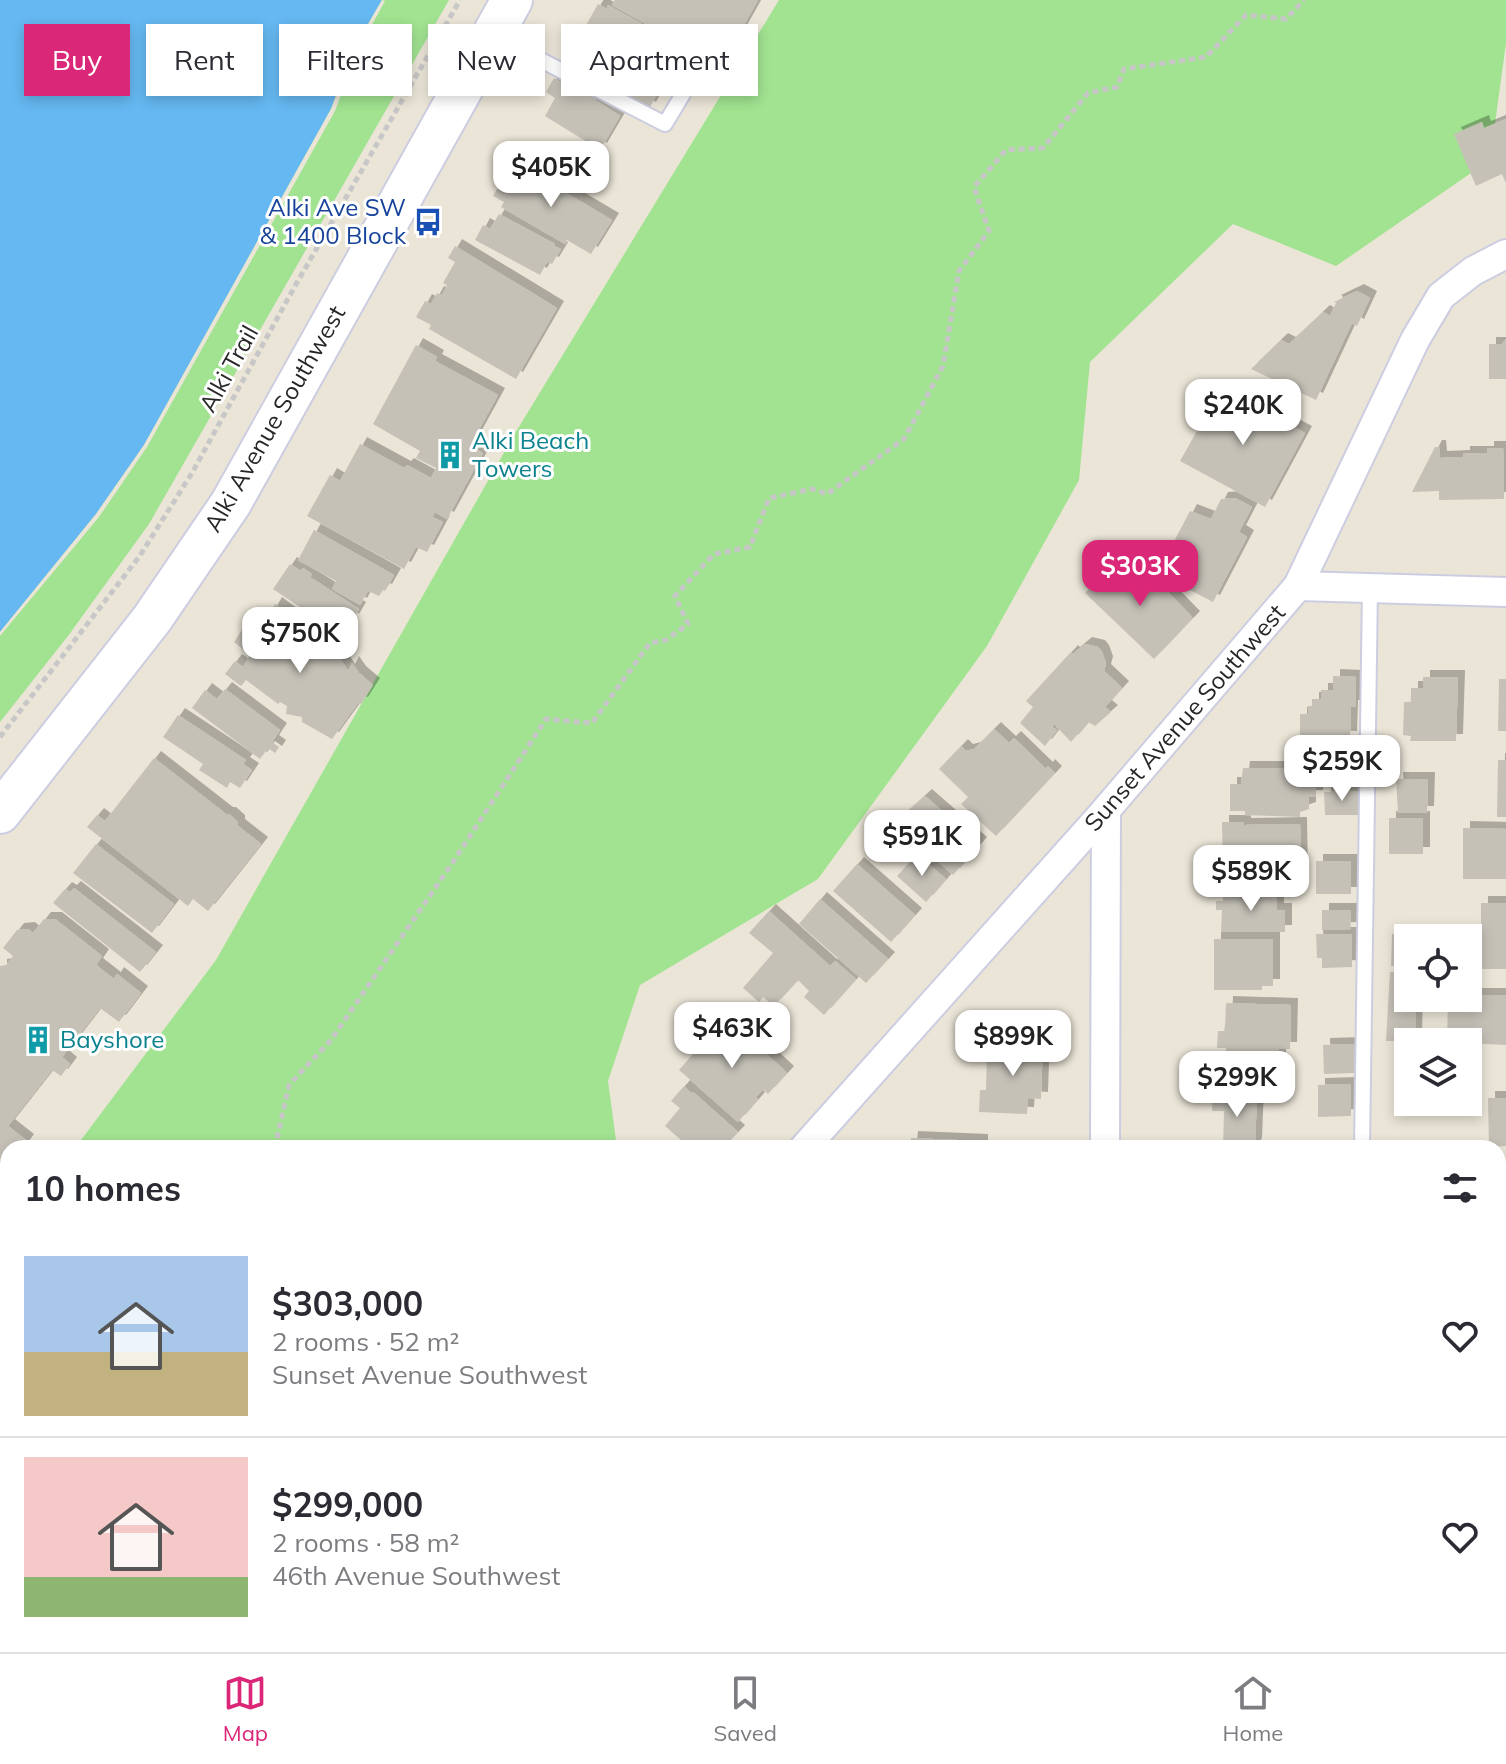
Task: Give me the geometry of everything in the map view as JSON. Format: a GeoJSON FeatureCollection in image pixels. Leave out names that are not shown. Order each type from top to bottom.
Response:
{"type":"FeatureCollection","features":[{"type":"Feature","properties":{"kind":"main road","name":"Alki Avenue Southwest"},"geometry":{"type":"LineString","coordinates":[[498,24],[512,0]]}},
{"type":"Feature","properties":{"kind":"main road","name":"Alki Avenue Southwest"},"geometry":{"type":"LineString","coordinates":[[0,813],[152,619],[231,503],[458,96]]}},
{"type":"Feature","properties":{"kind":"street","name":"Sunset Avenue Southwest"},"geometry":{"type":"LineString","coordinates":[[811,1140],[1106,810],[1298,586],[1415,340],[1441,296],[1473,271],[1506,254]]}},
{"type":"Feature","properties":{"kind":"street"},"geometry":{"type":"LineString","coordinates":[[1298,586],[1506,592]]}},
{"type":"Feature","properties":{"kind":"street"},"geometry":{"type":"LineString","coordinates":[[1105,1140],[1106,810]]}},
{"type":"Feature","properties":{"kind":"lane"},"geometry":{"type":"LineString","coordinates":[[611,96],[665,124],[682,96]]}},
{"type":"Feature","properties":{"kind":"lane"},"geometry":{"type":"LineString","coordinates":[[1362,1140],[1370,588]]}},
{"type":"Feature","properties":{"kind":"path","name":"Alki Trail"},"geometry":{"type":"LineString","coordinates":[[0,737],[139,557],[192,473],[295,286],[460,0]]}},
{"type":"Feature","properties":{"kind":"path"},"geometry":{"type":"LineString","coordinates":[[277,1140],[289,1085],[331,1040],[546,719],[592,723],[650,643],[666,640],[688,624],[675,596],[714,554],[750,547],[769,498],[812,489],[827,494],[904,439],[943,366],[959,271],[989,231],[974,187],[1006,150],[1043,148],[1088,93],[1117,87],[1124,69],[1206,57],[1246,15],[1286,19],[1304,0]]}},
{"type":"Feature","properties":{"kind":"green space"},"geometry":{"type":"Polygon","coordinates":[[[382,0],[449,0],[435,24],[428,24],[428,37],[412,65],[412,24],[368,24],[382,0]]]}},
{"type":"Feature","properties":{"kind":"green space"},"geometry":{"type":"Polygon","coordinates":[[[779,0],[1506,0],[1506,43],[1490,160],[1336,266],[1233,224],[1090,362],[1079,480],[987,646],[818,879],[640,985],[608,1081],[616,1140],[81,1140],[216,960],[514,435],[721,96],[758,96],[758,34],[779,0]]]}},
{"type":"Feature","properties":{"kind":"green space"},"geometry":{"type":"Polygon","coordinates":[[[326,96],[394,96],[149,524],[68,636],[0,722],[0,632],[52,566],[326,96]]]}},
{"type":"Feature","properties":{"kind":"water"},"geometry":{"type":"Polygon","coordinates":[[[0,0],[382,0],[368,24],[279,24],[279,96],[336,96],[331,109],[144,445],[96,514],[0,632],[0,0]]]}},
{"type":"Feature","properties":{"kind":"pier"},"geometry":{"type":"Polygon","coordinates":[[[382,0],[385,1],[372,24],[368,24],[382,0]]]}},
{"type":"Feature","properties":{"kind":"pier"},"geometry":{"type":"Polygon","coordinates":[[[336,96],[341,96],[147,447],[99,517],[0,636],[0,632],[96,514],[144,445],[336,96]]]}},
{"type":"Feature","properties":{"kind":"building"},"geometry":{"type":"Polygon","coordinates":[[[615,0],[758,0],[745,24],[646,24],[612,5],[615,0]]]}},
{"type":"Feature","properties":{"kind":"building"},"geometry":{"type":"Polygon","coordinates":[[[598,4],[607,9],[608,5],[642,24],[587,24],[598,4]]]}},
{"type":"Feature","properties":{"kind":"building"},"geometry":{"type":"Polygon","coordinates":[[[554,78],[561,82],[561,96],[595,96],[595,100],[620,116],[600,150],[545,116],[555,98],[546,92],[554,78]]]}},
{"type":"Feature","properties":{"kind":"building"},"geometry":{"type":"Polygon","coordinates":[[[625,96],[656,96],[649,109],[625,96]]]}},
{"type":"Feature","properties":{"kind":"building"},"geometry":{"type":"Polygon","coordinates":[[[1506,119],[1506,183],[1502,174],[1476,186],[1454,134],[1482,122],[1484,128],[1506,119]]]}},
{"type":"Feature","properties":{"kind":"building"},"geometry":{"type":"Polygon","coordinates":[[[511,165],[522,172],[524,168],[612,220],[591,254],[567,240],[565,244],[501,207],[504,202],[493,196],[511,165]]]}},
{"type":"Feature","properties":{"kind":"building"},"geometry":{"type":"Polygon","coordinates":[[[499,214],[561,249],[552,264],[547,262],[540,275],[475,240],[483,225],[490,229],[499,214]]]}},
{"type":"Feature","properties":{"kind":"building"},"geometry":{"type":"Polygon","coordinates":[[[455,246],[557,308],[516,379],[429,329],[431,325],[416,317],[425,301],[431,304],[437,293],[442,295],[447,285],[443,283],[455,262],[448,258],[455,246]]]}},
{"type":"Feature","properties":{"kind":"building"},"geometry":{"type":"Polygon","coordinates":[[[1357,291],[1370,298],[1357,326],[1352,323],[1316,400],[1251,369],[1281,340],[1289,344],[1323,312],[1330,316],[1334,302],[1357,291]]]}},
{"type":"Feature","properties":{"kind":"building"},"geometry":{"type":"Polygon","coordinates":[[[1506,339],[1506,379],[1489,379],[1489,344],[1502,344],[1506,339]]]}},
{"type":"Feature","properties":{"kind":"building","name":"Alki Beach Towers"},"geometry":{"type":"Polygon","coordinates":[[[416,345],[437,357],[435,361],[498,395],[470,446],[483,453],[447,519],[435,512],[432,517],[443,522],[427,552],[416,547],[404,569],[307,516],[330,475],[340,481],[360,444],[404,468],[407,465],[431,478],[436,468],[416,458],[420,451],[373,424],[416,345]]]}},
{"type":"Feature","properties":{"kind":"building"},"geometry":{"type":"Polygon","coordinates":[[[1232,390],[1254,401],[1252,405],[1305,433],[1265,507],[1180,461],[1215,399],[1232,390]]]}},
{"type":"Feature","properties":{"kind":"building"},"geometry":{"type":"Polygon","coordinates":[[[1435,447],[1439,447],[1440,458],[1463,457],[1463,453],[1487,453],[1487,448],[1503,448],[1504,499],[1439,500],[1439,491],[1412,492],[1435,447]]]}},
{"type":"Feature","properties":{"kind":"building"},"geometry":{"type":"Polygon","coordinates":[[[1235,498],[1252,507],[1239,532],[1247,537],[1213,602],[1165,577],[1169,570],[1161,566],[1190,511],[1211,519],[1221,499],[1235,498]]]}},
{"type":"Feature","properties":{"kind":"building"},"geometry":{"type":"Polygon","coordinates":[[[314,530],[394,575],[385,591],[379,596],[368,591],[360,605],[332,589],[336,581],[298,560],[314,530]]]}},
{"type":"Feature","properties":{"kind":"building"},"geometry":{"type":"Polygon","coordinates":[[[1124,562],[1135,573],[1138,569],[1161,591],[1164,588],[1193,618],[1154,659],[1085,593],[1112,565],[1117,570],[1124,562]]]}},
{"type":"Feature","properties":{"kind":"building"},"geometry":{"type":"Polygon","coordinates":[[[290,564],[301,571],[303,568],[312,574],[310,577],[359,609],[352,621],[344,615],[334,630],[273,589],[290,564]]]}},
{"type":"Feature","properties":{"kind":"building"},"geometry":{"type":"Polygon","coordinates":[[[275,604],[290,615],[289,622],[333,656],[336,652],[348,671],[352,663],[373,685],[332,739],[302,722],[302,717],[286,714],[287,706],[278,704],[246,680],[241,686],[225,674],[235,661],[243,667],[250,655],[234,642],[244,627],[261,640],[272,622],[267,618],[275,604]]]}},
{"type":"Feature","properties":{"kind":"building"},"geometry":{"type":"Polygon","coordinates":[[[1085,644],[1098,647],[1106,663],[1104,671],[1122,688],[1105,707],[1111,712],[1095,726],[1088,722],[1071,742],[1054,724],[1052,727],[1057,730],[1045,746],[1020,723],[1033,707],[1026,701],[1071,652],[1073,654],[1085,644]]]}},
{"type":"Feature","properties":{"kind":"building"},"geometry":{"type":"Polygon","coordinates":[[[1333,676],[1356,677],[1356,707],[1351,707],[1350,738],[1300,737],[1300,714],[1308,714],[1312,699],[1321,699],[1321,690],[1333,690],[1333,676]]]}},
{"type":"Feature","properties":{"kind":"building"},"geometry":{"type":"Polygon","coordinates":[[[1423,677],[1458,677],[1456,741],[1410,741],[1411,736],[1403,735],[1404,702],[1411,702],[1411,688],[1423,688],[1423,677]]]}},
{"type":"Feature","properties":{"kind":"building"},"geometry":{"type":"Polygon","coordinates":[[[1499,679],[1506,679],[1506,731],[1498,731],[1499,679]]]}},
{"type":"Feature","properties":{"kind":"building"},"geometry":{"type":"Polygon","coordinates":[[[225,689],[280,730],[272,742],[279,747],[275,753],[268,748],[260,759],[192,708],[205,690],[217,699],[225,689]]]}},
{"type":"Feature","properties":{"kind":"building"},"geometry":{"type":"Polygon","coordinates":[[[178,715],[246,760],[243,764],[252,770],[240,788],[230,782],[227,788],[199,770],[203,764],[163,737],[178,715]]]}},
{"type":"Feature","properties":{"kind":"building"},"geometry":{"type":"Polygon","coordinates":[[[994,729],[1009,743],[1014,738],[1046,769],[1048,766],[1055,773],[996,836],[961,804],[968,797],[939,769],[961,746],[966,751],[974,749],[994,729]]]}},
{"type":"Feature","properties":{"kind":"building"},"geometry":{"type":"Polygon","coordinates":[[[154,758],[229,814],[238,826],[261,844],[208,911],[193,899],[188,906],[87,827],[97,815],[105,821],[154,758]]]}},
{"type":"Feature","properties":{"kind":"building"},"geometry":{"type":"Polygon","coordinates":[[[1498,760],[1506,760],[1506,817],[1497,817],[1498,760]]]}},
{"type":"Feature","properties":{"kind":"building"},"geometry":{"type":"Polygon","coordinates":[[[1243,768],[1313,768],[1316,771],[1316,797],[1309,797],[1309,809],[1300,812],[1300,817],[1245,815],[1245,811],[1230,811],[1230,784],[1241,784],[1243,768]]]}},
{"type":"Feature","properties":{"kind":"building"},"geometry":{"type":"Polygon","coordinates":[[[1396,779],[1428,779],[1427,813],[1398,813],[1396,779]]]}},
{"type":"Feature","properties":{"kind":"building"},"geometry":{"type":"Polygon","coordinates":[[[1359,791],[1360,815],[1325,815],[1324,792],[1359,791]]]}},
{"type":"Feature","properties":{"kind":"building"},"geometry":{"type":"Polygon","coordinates":[[[925,796],[980,844],[953,875],[895,823],[925,796]]]}},
{"type":"Feature","properties":{"kind":"building"},"geometry":{"type":"Polygon","coordinates":[[[1389,818],[1423,818],[1423,854],[1389,854],[1389,818]]]}},
{"type":"Feature","properties":{"kind":"building"},"geometry":{"type":"Polygon","coordinates":[[[1222,822],[1244,822],[1244,825],[1300,824],[1301,881],[1278,881],[1278,877],[1235,879],[1235,873],[1223,873],[1222,822]]]}},
{"type":"Feature","properties":{"kind":"building"},"geometry":{"type":"Polygon","coordinates":[[[1463,828],[1506,829],[1506,879],[1463,879],[1463,828]]]}},
{"type":"Feature","properties":{"kind":"building"},"geometry":{"type":"Polygon","coordinates":[[[96,844],[174,904],[152,933],[73,873],[96,844]]]}},
{"type":"Feature","properties":{"kind":"building"},"geometry":{"type":"Polygon","coordinates":[[[917,854],[946,879],[926,902],[897,876],[917,854]]]}},
{"type":"Feature","properties":{"kind":"building"},"geometry":{"type":"Polygon","coordinates":[[[1316,861],[1351,861],[1351,894],[1316,894],[1316,861]]]}},
{"type":"Feature","properties":{"kind":"building"},"geometry":{"type":"Polygon","coordinates":[[[857,864],[915,915],[891,942],[833,891],[857,864]]]}},
{"type":"Feature","properties":{"kind":"building"},"geometry":{"type":"Polygon","coordinates":[[[74,888],[156,952],[140,972],[53,903],[65,889],[70,892],[74,888]]]}},
{"type":"Feature","properties":{"kind":"building"},"geometry":{"type":"Polygon","coordinates":[[[1223,892],[1277,892],[1277,910],[1285,910],[1285,932],[1221,932],[1222,910],[1216,910],[1216,901],[1223,901],[1223,892]]]}},
{"type":"Feature","properties":{"kind":"building"},"geometry":{"type":"Polygon","coordinates":[[[820,899],[888,959],[866,983],[799,924],[820,899]]]}},
{"type":"Feature","properties":{"kind":"building"},"geometry":{"type":"Polygon","coordinates":[[[1481,903],[1506,903],[1506,969],[1482,969],[1481,903]]]}},
{"type":"Feature","properties":{"kind":"building"},"geometry":{"type":"Polygon","coordinates":[[[1322,910],[1350,910],[1351,929],[1322,930],[1322,910]]]}},
{"type":"Feature","properties":{"kind":"building"},"geometry":{"type":"Polygon","coordinates":[[[769,911],[830,966],[835,961],[856,979],[824,1015],[804,997],[809,991],[798,980],[774,1006],[763,997],[759,1002],[743,988],[773,953],[749,933],[769,911]]]}},
{"type":"Feature","properties":{"kind":"building","name":"Bayshore"},"geometry":{"type":"Polygon","coordinates":[[[44,919],[55,919],[102,956],[96,965],[114,979],[117,974],[141,993],[119,1022],[100,1008],[62,1057],[70,1064],[61,1076],[52,1070],[8,1126],[26,1140],[0,1140],[0,966],[6,965],[13,956],[3,948],[17,930],[28,929],[33,933],[44,919]]]}},
{"type":"Feature","properties":{"kind":"building"},"geometry":{"type":"Polygon","coordinates":[[[1316,934],[1352,934],[1352,967],[1322,968],[1322,958],[1317,958],[1316,934]]]}},
{"type":"Feature","properties":{"kind":"building"},"geometry":{"type":"Polygon","coordinates":[[[1392,934],[1394,934],[1394,966],[1391,966],[1392,934]]]}},
{"type":"Feature","properties":{"kind":"building"},"geometry":{"type":"Polygon","coordinates":[[[1214,939],[1273,939],[1273,986],[1262,986],[1262,990],[1214,990],[1214,939]]]}},
{"type":"Feature","properties":{"kind":"building"},"geometry":{"type":"Polygon","coordinates":[[[1390,972],[1394,972],[1394,1012],[1416,1012],[1415,1028],[1394,1028],[1394,1041],[1386,1041],[1390,972]]]}},
{"type":"Feature","properties":{"kind":"building"},"geometry":{"type":"Polygon","coordinates":[[[1482,995],[1506,995],[1506,1045],[1482,1044],[1482,1028],[1447,1028],[1448,1012],[1482,1012],[1482,995]]]}},
{"type":"Feature","properties":{"kind":"building"},"geometry":{"type":"Polygon","coordinates":[[[1226,1003],[1291,1005],[1290,1049],[1279,1049],[1279,1072],[1225,1071],[1226,1048],[1217,1048],[1218,1031],[1225,1031],[1226,1003]]]}},
{"type":"Feature","properties":{"kind":"building"},"geometry":{"type":"Polygon","coordinates":[[[724,1019],[741,1035],[743,1032],[787,1073],[768,1094],[763,1089],[738,1122],[679,1070],[724,1019]]]}},
{"type":"Feature","properties":{"kind":"building"},"geometry":{"type":"Polygon","coordinates":[[[1016,1039],[1043,1040],[1041,1099],[1028,1098],[1027,1114],[979,1112],[980,1090],[986,1090],[987,1052],[1008,1053],[1009,1043],[1015,1043],[1016,1039]]]}},
{"type":"Feature","properties":{"kind":"building"},"geometry":{"type":"Polygon","coordinates":[[[1354,1044],[1355,1073],[1324,1074],[1323,1045],[1354,1044]]]}},
{"type":"Feature","properties":{"kind":"building"},"geometry":{"type":"Polygon","coordinates":[[[1351,1084],[1351,1116],[1318,1117],[1318,1085],[1351,1084]]]}},
{"type":"Feature","properties":{"kind":"building"},"geometry":{"type":"Polygon","coordinates":[[[684,1086],[738,1132],[730,1140],[681,1140],[665,1126],[680,1108],[671,1101],[684,1086]]]}},
{"type":"Feature","properties":{"kind":"building"},"geometry":{"type":"Polygon","coordinates":[[[1213,1093],[1257,1095],[1255,1140],[1223,1140],[1224,1111],[1212,1111],[1213,1093]]]}},
{"type":"Feature","properties":{"kind":"building"},"geometry":{"type":"Polygon","coordinates":[[[1488,1098],[1506,1098],[1506,1140],[1489,1140],[1488,1098]]]}},
{"type":"Feature","properties":{"kind":"building"},"geometry":{"type":"Polygon","coordinates":[[[911,1138],[958,1140],[911,1140],[911,1138]]]}},
{"type":"Feature","properties":{"kind":"place","name":"Alki Ave SW & 1400 Block"},"geometry":{"type":"Point","coordinates":[428,222]}},
{"type":"Feature","properties":{"kind":"place","name":"Alki Beach Towers"},"geometry":{"type":"Point","coordinates":[450,455]}},
{"type":"Feature","properties":{"kind":"place","name":"Bayshore"},"geometry":{"type":"Point","coordinates":[38,1040]}}]}
